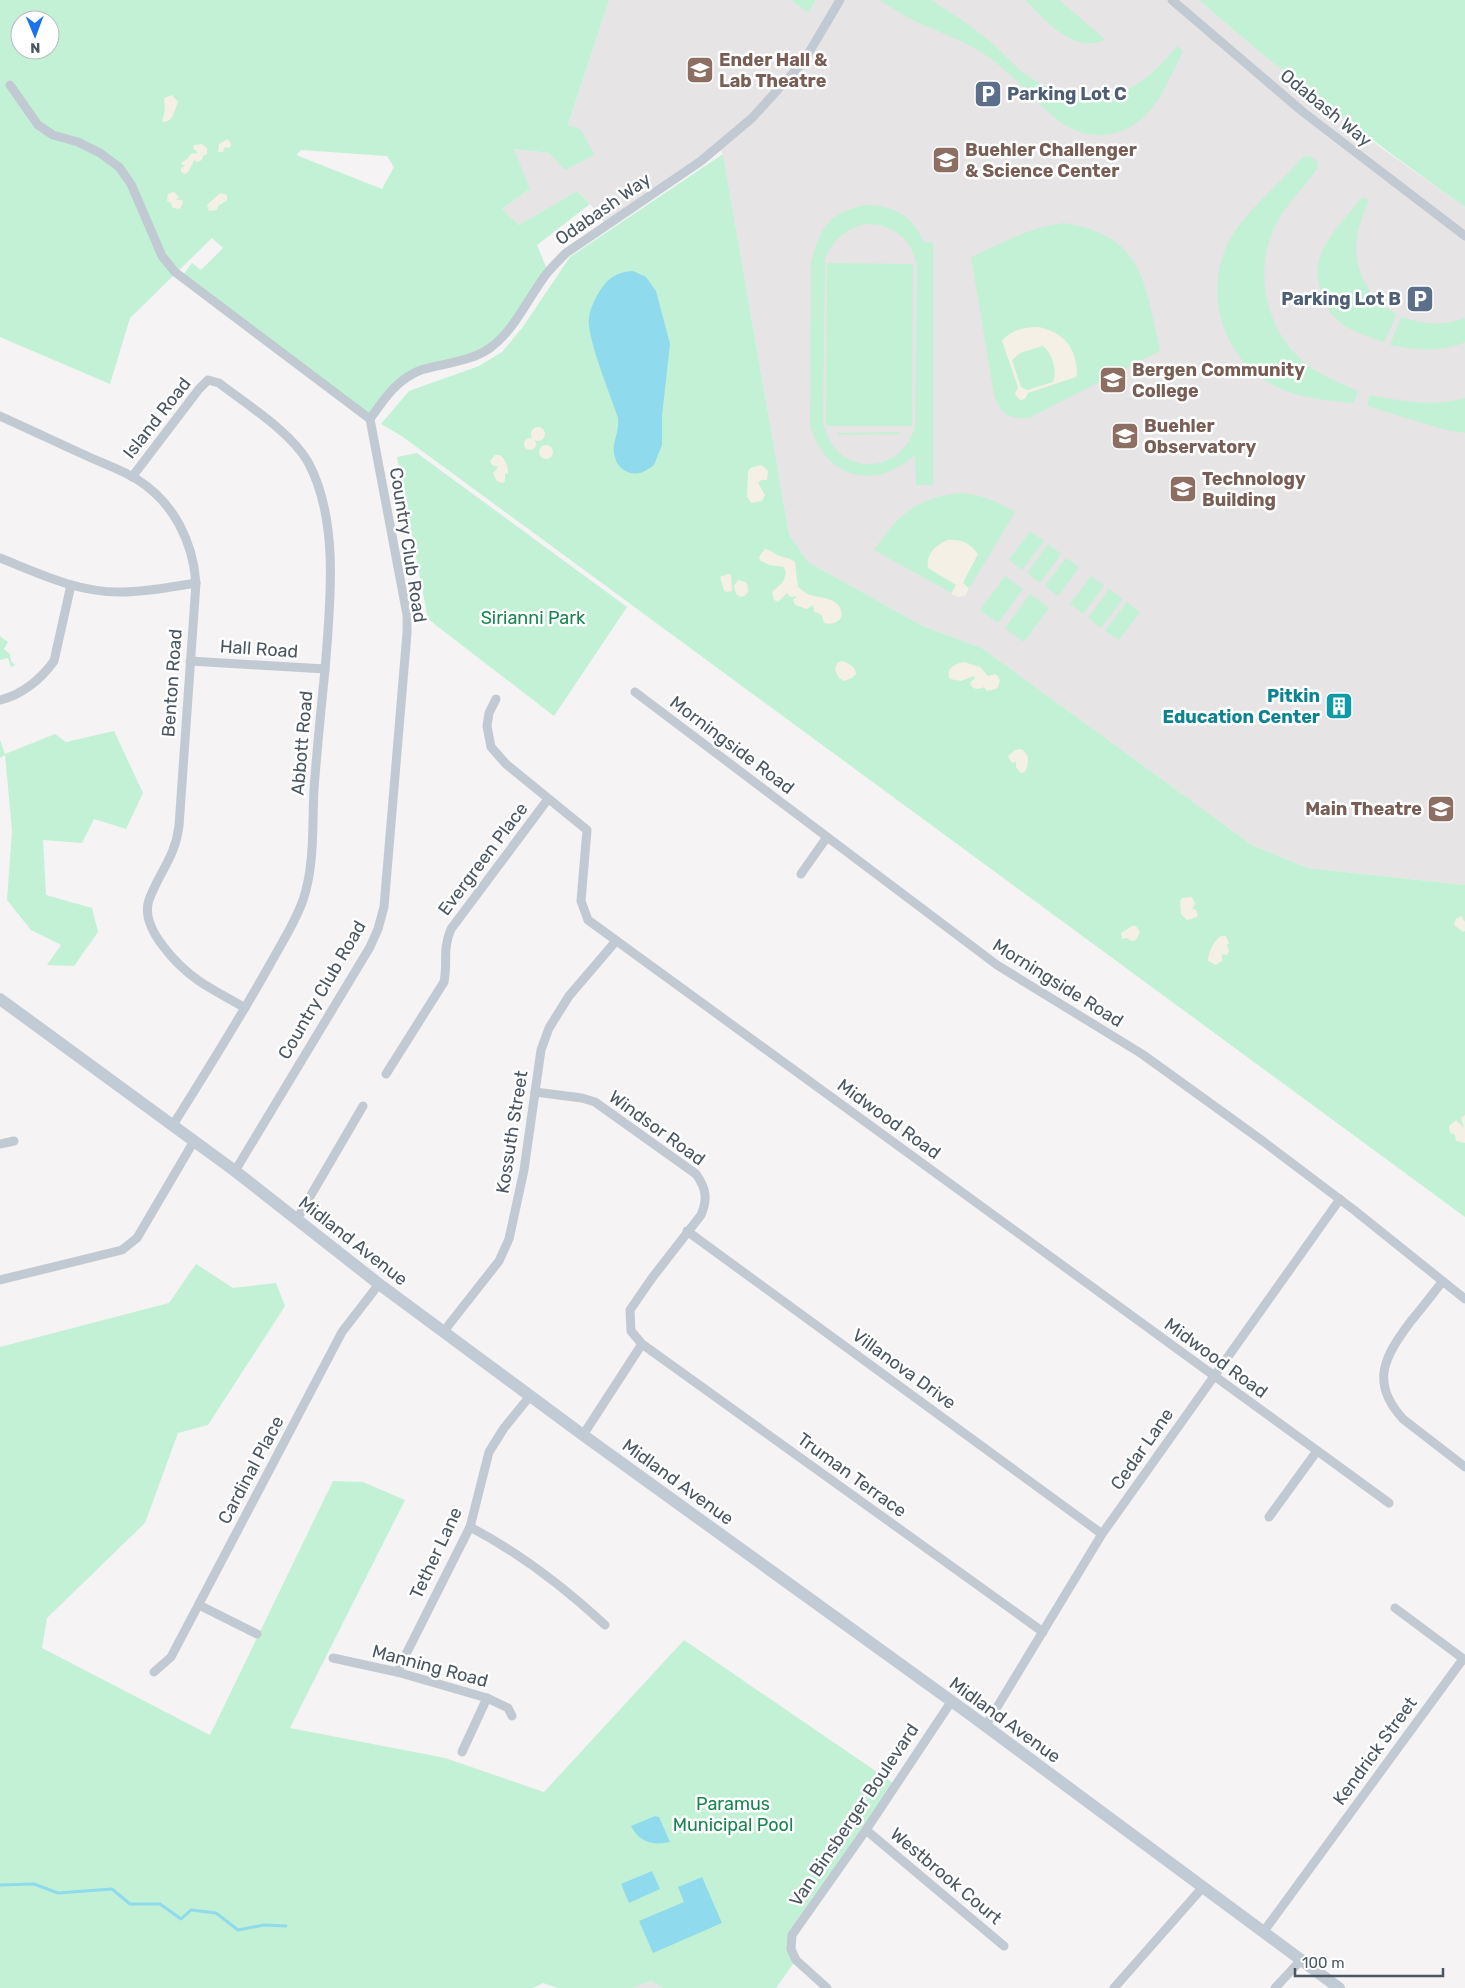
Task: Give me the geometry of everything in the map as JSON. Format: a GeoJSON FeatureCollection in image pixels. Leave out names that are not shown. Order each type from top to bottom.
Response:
{"type":"FeatureCollection","features":[{"type":"Feature","properties":{"kind":"street","name":"Odabash Way"},"geometry":{"type":"LineString","coordinates":[[370,419],[388,394],[404,379],[420,370],[470,358],[490,348],[508,332],[548,272],[566,253],[701,161],[752,118],[804,61],[840,0]]}},
{"type":"Feature","properties":{"kind":"street","name":"Odabash Way"},"geometry":{"type":"LineString","coordinates":[[1172,0],[1310,118],[1465,236]]}},
{"type":"Feature","properties":{"kind":"street"},"geometry":{"type":"LineString","coordinates":[[10,85],[38,125],[53,135],[78,142],[100,153],[119,167],[138,198],[162,256],[175,272],[370,419]]}},
{"type":"Feature","properties":{"kind":"street","name":"Island Road"},"geometry":{"type":"LineString","coordinates":[[132,477],[199,388],[208,380]]}},
{"type":"Feature","properties":{"kind":"street","name":"Abbott Road"},"geometry":{"type":"LineString","coordinates":[[173,1125],[245,1008],[296,916],[308,881],[330,605],[328,543],[322,504],[314,475],[302,454],[288,437],[218,383],[208,380]]}},
{"type":"Feature","properties":{"kind":"street","name":"Benton Road"},"geometry":{"type":"LineString","coordinates":[[0,416],[132,477],[146,486],[176,518],[191,549],[196,583],[177,840],[173,853],[148,901],[148,917],[152,929],[159,940],[184,969],[199,981],[245,1008]]}},
{"type":"Feature","properties":{"kind":"street","name":"Country Club Road"},"geometry":{"type":"LineString","coordinates":[[235,1171],[370,947],[378,929],[384,907],[407,615],[370,419]]}},
{"type":"Feature","properties":{"kind":"street"},"geometry":{"type":"LineString","coordinates":[[0,558],[71,586],[102,591],[141,591],[196,583]]}},
{"type":"Feature","properties":{"kind":"street"},"geometry":{"type":"LineString","coordinates":[[0,700],[24,691],[54,661],[71,586]]}},
{"type":"Feature","properties":{"kind":"street","name":"Hall Road"},"geometry":{"type":"LineString","coordinates":[[190,661],[325,669]]}},
{"type":"Feature","properties":{"kind":"street","name":"Morningside Road"},"geometry":{"type":"LineString","coordinates":[[636,692],[997,965],[1142,1054],[1340,1200],[1465,1299]]}},
{"type":"Feature","properties":{"kind":"street","name":"Midwood Road"},"geometry":{"type":"LineString","coordinates":[[496,699],[490,713],[488,726],[491,747],[506,764],[587,830],[581,901],[588,920],[1213,1377],[1389,1503]]}},
{"type":"Feature","properties":{"kind":"street","name":"Evergreen Place"},"geometry":{"type":"LineString","coordinates":[[386,1074],[444,982],[446,972],[444,950],[450,929],[548,798]]}},
{"type":"Feature","properties":{"kind":"street"},"geometry":{"type":"LineString","coordinates":[[801,874],[827,837]]}},
{"type":"Feature","properties":{"kind":"street","name":"Kossuth Street"},"geometry":{"type":"LineString","coordinates":[[444,1331],[499,1261],[509,1239],[524,1170],[541,1050],[557,1013],[616,940]]}},
{"type":"Feature","properties":{"kind":"street","name":"Midland Avenue"},"geometry":{"type":"LineString","coordinates":[[0,999],[235,1171],[379,1284],[530,1396],[1264,1931],[1339,1988]]}},
{"type":"Feature","properties":{"kind":"street","name":"Windsor Road"},"geometry":{"type":"LineString","coordinates":[[535,1092],[582,1098],[595,1102],[696,1174],[704,1189],[704,1206],[701,1214],[630,1310],[631,1331],[642,1344]]}},
{"type":"Feature","properties":{"kind":"street"},"geometry":{"type":"LineString","coordinates":[[296,1219],[363,1106]]}},
{"type":"Feature","properties":{"kind":"street"},"geometry":{"type":"LineString","coordinates":[[0,1144],[14,1141]]}},
{"type":"Feature","properties":{"kind":"street"},"geometry":{"type":"LineString","coordinates":[[0,1280],[122,1250],[130,1245],[137,1238],[194,1141]]}},
{"type":"Feature","properties":{"kind":"street","name":"Cedar Lane"},"geometry":{"type":"LineString","coordinates":[[985,1727],[1102,1534],[1340,1200]]}},
{"type":"Feature","properties":{"kind":"street","name":"Villanova Drive"},"geometry":{"type":"LineString","coordinates":[[687,1231],[1102,1534]]}},
{"type":"Feature","properties":{"kind":"street"},"geometry":{"type":"LineString","coordinates":[[1442,1282],[1389,1353],[1384,1376],[1385,1390],[1395,1410],[1403,1419],[1465,1467]]}},
{"type":"Feature","properties":{"kind":"street","name":"Cardinal Place"},"geometry":{"type":"LineString","coordinates":[[154,1672],[171,1658],[342,1332],[379,1284]]}},
{"type":"Feature","properties":{"kind":"street"},"geometry":{"type":"LineString","coordinates":[[583,1434],[642,1344]]}},
{"type":"Feature","properties":{"kind":"street","name":"Truman Terrace"},"geometry":{"type":"LineString","coordinates":[[642,1344],[1043,1632]]}},
{"type":"Feature","properties":{"kind":"street","name":"Tether Lane"},"geometry":{"type":"LineString","coordinates":[[397,1672],[470,1527],[489,1452],[504,1428],[530,1396]]}},
{"type":"Feature","properties":{"kind":"street"},"geometry":{"type":"LineString","coordinates":[[1269,1517],[1317,1451]]}},
{"type":"Feature","properties":{"kind":"street"},"geometry":{"type":"LineString","coordinates":[[470,1527],[499,1542],[529,1562],[605,1625]]}},
{"type":"Feature","properties":{"kind":"street"},"geometry":{"type":"LineString","coordinates":[[199,1605],[257,1634]]}},
{"type":"Feature","properties":{"kind":"street","name":"Kendrick Street"},"geometry":{"type":"LineString","coordinates":[[1264,1931],[1464,1659],[1395,1608]]}},
{"type":"Feature","properties":{"kind":"street","name":"Manning Road"},"geometry":{"type":"LineString","coordinates":[[333,1658],[397,1672],[487,1698],[508,1708],[512,1716]]}},
{"type":"Feature","properties":{"kind":"street"},"geometry":{"type":"LineString","coordinates":[[462,1752],[487,1698]]}},
{"type":"Feature","properties":{"kind":"street","name":"Van Binsberger Boulevard"},"geometry":{"type":"LineString","coordinates":[[827,1988],[796,1960],[791,1949],[792,1936],[866,1830],[951,1702]]}},
{"type":"Feature","properties":{"kind":"street","name":"Westbrook Court"},"geometry":{"type":"LineString","coordinates":[[866,1830],[1004,1946]]}},
{"type":"Feature","properties":{"kind":"street"},"geometry":{"type":"LineString","coordinates":[[1114,1988],[1203,1887]]}},
{"type":"Feature","properties":{"kind":"street"},"geometry":{"type":"LineString","coordinates":[[1275,1988],[1301,1960]]}},
{"type":"Feature","properties":{"kind":"shaded area","name":"Bergen Community College"},"geometry":{"type":"Polygon","coordinates":[[[609,0],[791,0],[808,13],[816,0],[1199,0],[1243,38],[1380,147],[1465,207],[1465,885],[1308,868],[1252,845],[982,648],[923,626],[808,562],[789,534],[723,154],[718,148],[606,225],[577,191],[519,225],[502,209],[530,189],[513,149],[549,153],[568,125],[609,0]]]}},
{"type":"Feature","properties":{"kind":"shaded area"},"geometry":{"type":"Polygon","coordinates":[[[651,1981],[663,1988],[632,1988],[651,1981]]]}},
{"type":"Feature","properties":{"kind":"green space"},"geometry":{"type":"Polygon","coordinates":[[[0,0],[609,0],[568,125],[580,129],[595,155],[565,170],[549,153],[514,149],[530,189],[502,209],[519,225],[577,191],[590,204],[537,245],[548,272],[490,348],[404,379],[370,419],[183,275],[192,263],[201,270],[223,248],[212,238],[130,318],[110,384],[0,337],[0,0]],[[301,150],[296,155],[382,189],[394,167],[387,156],[301,150]]]}},
{"type":"Feature","properties":{"kind":"green space"},"geometry":{"type":"Polygon","coordinates":[[[791,0],[816,0],[808,13],[791,0]]]}},
{"type":"Feature","properties":{"kind":"green space"},"geometry":{"type":"Polygon","coordinates":[[[879,0],[933,1],[980,33],[1028,76],[1054,90],[1068,94],[1097,97],[1112,95],[1126,90],[1150,75],[1177,46],[1183,51],[1162,93],[1145,116],[1134,125],[1120,132],[1091,135],[1072,129],[1060,122],[1021,85],[984,54],[959,40],[915,21],[879,0]]]}},
{"type":"Feature","properties":{"kind":"green space"},"geometry":{"type":"Polygon","coordinates":[[[1025,0],[1059,0],[1106,40],[1082,43],[1071,39],[1051,26],[1025,0]]]}},
{"type":"Feature","properties":{"kind":"green space"},"geometry":{"type":"Polygon","coordinates":[[[1199,0],[1465,0],[1465,207],[1329,107],[1199,0]]]}},
{"type":"Feature","properties":{"kind":"green space"},"geometry":{"type":"Polygon","coordinates":[[[723,154],[789,534],[808,562],[923,626],[982,648],[1252,845],[1308,868],[1465,885],[1465,1217],[403,437],[381,424],[409,391],[479,366],[502,352],[522,328],[570,257],[723,154]]]}},
{"type":"Feature","properties":{"kind":"green space"},"geometry":{"type":"Polygon","coordinates":[[[1309,156],[1316,160],[1318,167],[1283,212],[1274,228],[1268,246],[1265,284],[1268,302],[1282,337],[1294,352],[1320,373],[1358,391],[1354,403],[1323,400],[1292,393],[1273,385],[1256,373],[1241,359],[1230,342],[1222,323],[1218,303],[1217,283],[1221,262],[1228,243],[1252,210],[1303,157],[1309,156]]]}},
{"type":"Feature","properties":{"kind":"green space"},"geometry":{"type":"Polygon","coordinates":[[[1367,199],[1368,202],[1357,236],[1356,248],[1360,271],[1370,291],[1387,308],[1397,314],[1384,342],[1351,329],[1334,317],[1322,297],[1318,280],[1319,261],[1324,247],[1359,200],[1367,199]]]}},
{"type":"Feature","properties":{"kind":"green space"},"geometry":{"type":"Polygon","coordinates":[[[867,205],[895,210],[914,225],[924,242],[933,242],[933,485],[916,485],[915,455],[899,467],[868,476],[853,474],[839,468],[827,457],[817,443],[810,425],[811,262],[823,230],[835,217],[854,208],[867,205]],[[867,224],[859,226],[841,236],[836,240],[825,259],[823,419],[828,438],[838,451],[850,460],[865,464],[880,463],[894,456],[906,445],[915,428],[917,266],[911,248],[900,235],[893,230],[867,224]]]}},
{"type":"Feature","properties":{"kind":"green space"},"geometry":{"type":"Polygon","coordinates":[[[1064,223],[1090,229],[1111,239],[1126,251],[1136,266],[1144,284],[1160,351],[1029,418],[1016,418],[1003,411],[994,395],[971,257],[1028,232],[1064,223]]]}},
{"type":"Feature","properties":{"kind":"green space"},"geometry":{"type":"Polygon","coordinates":[[[827,263],[913,264],[912,426],[826,426],[827,263]]]}},
{"type":"Feature","properties":{"kind":"green space"},"geometry":{"type":"Polygon","coordinates":[[[1401,317],[1433,324],[1449,323],[1465,318],[1465,342],[1447,348],[1428,350],[1390,345],[1401,317]]]}},
{"type":"Feature","properties":{"kind":"green space"},"geometry":{"type":"Polygon","coordinates":[[[1370,395],[1429,403],[1465,398],[1465,433],[1446,430],[1367,406],[1370,395]]]}},
{"type":"Feature","properties":{"kind":"green space"},"geometry":{"type":"Polygon","coordinates":[[[900,432],[900,434],[838,435],[838,433],[900,432]]]}},
{"type":"Feature","properties":{"kind":"green space","name":"Sirianni Park"},"geometry":{"type":"Polygon","coordinates":[[[417,453],[627,607],[554,716],[428,619],[397,457],[417,453]]]}},
{"type":"Feature","properties":{"kind":"green space"},"geometry":{"type":"Polygon","coordinates":[[[961,493],[989,499],[1015,512],[966,594],[957,596],[874,550],[900,518],[910,510],[932,499],[961,493]]]}},
{"type":"Feature","properties":{"kind":"green space"},"geometry":{"type":"Polygon","coordinates":[[[1030,531],[1044,541],[1022,570],[1009,560],[1030,531]]]}},
{"type":"Feature","properties":{"kind":"green space"},"geometry":{"type":"Polygon","coordinates":[[[1048,544],[1061,554],[1040,583],[1027,573],[1048,544]]]}},
{"type":"Feature","properties":{"kind":"green space"},"geometry":{"type":"Polygon","coordinates":[[[1066,558],[1079,567],[1058,596],[1045,586],[1066,558]]]}},
{"type":"Feature","properties":{"kind":"green space"},"geometry":{"type":"Polygon","coordinates":[[[1005,576],[1023,589],[998,623],[980,610],[1005,576]]]}},
{"type":"Feature","properties":{"kind":"green space"},"geometry":{"type":"Polygon","coordinates":[[[1091,576],[1104,586],[1083,614],[1070,604],[1091,576]]]}},
{"type":"Feature","properties":{"kind":"green space"},"geometry":{"type":"Polygon","coordinates":[[[1109,589],[1123,599],[1101,628],[1088,618],[1109,589]]]}},
{"type":"Feature","properties":{"kind":"green space"},"geometry":{"type":"Polygon","coordinates":[[[1030,594],[1049,608],[1024,642],[1005,628],[1030,594]]]}},
{"type":"Feature","properties":{"kind":"green space"},"geometry":{"type":"Polygon","coordinates":[[[1127,602],[1140,612],[1119,640],[1105,631],[1127,602]]]}},
{"type":"Feature","properties":{"kind":"green space"},"geometry":{"type":"Polygon","coordinates":[[[0,636],[8,642],[4,649],[10,654],[11,661],[15,665],[11,667],[8,658],[0,660],[0,636]]]}},
{"type":"Feature","properties":{"kind":"green space"},"geometry":{"type":"Polygon","coordinates":[[[114,731],[143,793],[126,829],[94,819],[82,843],[43,840],[46,895],[92,908],[98,932],[74,966],[47,965],[61,945],[31,930],[7,900],[12,830],[5,755],[0,758],[0,740],[5,754],[55,734],[66,742],[114,731]]]}},
{"type":"Feature","properties":{"kind":"green space","name":"Paramus Municipal Pool"},"geometry":{"type":"Polygon","coordinates":[[[196,1264],[233,1288],[276,1283],[285,1306],[208,1425],[178,1433],[145,1523],[47,1618],[42,1648],[210,1735],[333,1481],[363,1482],[405,1500],[290,1728],[445,1758],[544,1792],[684,1640],[896,1785],[792,1935],[796,1960],[776,1988],[663,1988],[651,1981],[632,1988],[558,1988],[543,1983],[533,1988],[0,1988],[0,1347],[169,1303],[196,1264]]]}},
{"type":"Feature","properties":{"kind":"sand"},"geometry":{"type":"Polygon","coordinates":[[[172,95],[178,102],[171,118],[166,122],[162,122],[165,109],[164,98],[172,95]]]}},
{"type":"Feature","properties":{"kind":"sand"},"geometry":{"type":"Polygon","coordinates":[[[228,139],[231,146],[229,148],[225,147],[223,152],[218,152],[219,144],[228,139]]]}},
{"type":"Feature","properties":{"kind":"sand"},"geometry":{"type":"Polygon","coordinates":[[[202,144],[207,148],[207,154],[203,156],[202,160],[197,162],[194,160],[189,171],[185,174],[181,172],[181,168],[186,165],[181,163],[191,154],[198,153],[193,148],[194,145],[202,144]]]}},
{"type":"Feature","properties":{"kind":"sand"},"geometry":{"type":"Polygon","coordinates":[[[174,192],[179,197],[176,200],[182,200],[183,203],[180,209],[173,208],[171,203],[167,201],[168,194],[174,192]]]}},
{"type":"Feature","properties":{"kind":"sand"},"geometry":{"type":"Polygon","coordinates":[[[220,193],[227,195],[227,200],[218,206],[217,210],[209,211],[207,205],[220,193]]]}},
{"type":"Feature","properties":{"kind":"sand"},"geometry":{"type":"Polygon","coordinates":[[[1038,327],[1047,329],[1062,337],[1072,349],[1077,375],[1076,377],[1028,393],[1025,399],[1020,400],[1015,394],[1018,387],[1002,341],[1013,332],[1038,327]],[[1042,346],[1020,353],[1012,360],[1021,387],[1027,390],[1053,382],[1054,368],[1049,352],[1042,346]]]}},
{"type":"Feature","properties":{"kind":"sand"},"geometry":{"type":"Polygon","coordinates":[[[538,427],[543,429],[545,434],[543,439],[538,441],[533,439],[531,434],[533,429],[538,427]]]}},
{"type":"Feature","properties":{"kind":"sand"},"geometry":{"type":"Polygon","coordinates":[[[528,438],[532,438],[536,444],[532,450],[528,450],[524,446],[524,442],[528,438]]]}},
{"type":"Feature","properties":{"kind":"sand"},"geometry":{"type":"Polygon","coordinates":[[[543,445],[549,445],[553,452],[549,459],[543,459],[539,455],[539,449],[543,445]]]}},
{"type":"Feature","properties":{"kind":"sand"},"geometry":{"type":"Polygon","coordinates":[[[495,455],[499,455],[506,463],[508,473],[505,474],[505,481],[502,483],[497,481],[493,473],[498,467],[492,465],[490,461],[495,455]]]}},
{"type":"Feature","properties":{"kind":"sand"},"geometry":{"type":"Polygon","coordinates":[[[761,465],[768,471],[767,480],[761,480],[758,483],[765,495],[762,501],[751,503],[747,497],[748,472],[750,468],[761,465]]]}},
{"type":"Feature","properties":{"kind":"sand"},"geometry":{"type":"Polygon","coordinates":[[[947,540],[964,542],[978,554],[963,583],[969,588],[965,596],[959,597],[951,594],[956,585],[928,568],[928,559],[932,551],[947,540]]]}},
{"type":"Feature","properties":{"kind":"sand"},"geometry":{"type":"Polygon","coordinates":[[[765,549],[795,562],[798,587],[810,595],[828,599],[837,604],[842,614],[839,620],[835,623],[824,623],[822,616],[814,612],[813,605],[807,609],[795,605],[793,600],[797,597],[790,597],[787,593],[778,602],[774,600],[772,592],[783,582],[786,573],[784,567],[769,565],[760,560],[759,557],[765,549]]]}},
{"type":"Feature","properties":{"kind":"sand"},"geometry":{"type":"Polygon","coordinates":[[[728,574],[731,575],[732,591],[727,592],[724,591],[720,577],[728,574]]]}},
{"type":"Feature","properties":{"kind":"sand"},"geometry":{"type":"Polygon","coordinates":[[[738,580],[746,582],[748,587],[747,593],[741,597],[736,594],[734,586],[738,580]]]}},
{"type":"Feature","properties":{"kind":"sand"},"geometry":{"type":"Polygon","coordinates":[[[841,661],[855,669],[856,674],[852,678],[844,681],[839,678],[835,670],[837,663],[841,661]]]}},
{"type":"Feature","properties":{"kind":"sand"},"geometry":{"type":"Polygon","coordinates":[[[964,662],[980,667],[988,676],[996,674],[1000,680],[998,687],[987,691],[984,687],[980,689],[974,688],[970,682],[975,679],[974,676],[961,681],[950,679],[950,669],[954,665],[964,662]]]}},
{"type":"Feature","properties":{"kind":"sand"},"geometry":{"type":"Polygon","coordinates":[[[1021,749],[1026,753],[1028,759],[1025,772],[1021,773],[1016,767],[1016,762],[1012,763],[1008,756],[1015,750],[1021,749]]]}},
{"type":"Feature","properties":{"kind":"sand"},"geometry":{"type":"Polygon","coordinates":[[[1192,897],[1195,904],[1192,909],[1196,910],[1198,915],[1187,920],[1181,914],[1180,901],[1182,898],[1192,897]]]}},
{"type":"Feature","properties":{"kind":"sand"},"geometry":{"type":"Polygon","coordinates":[[[1461,916],[1465,922],[1465,931],[1463,932],[1454,925],[1456,919],[1461,916]]]}},
{"type":"Feature","properties":{"kind":"sand"},"geometry":{"type":"Polygon","coordinates":[[[1132,926],[1136,926],[1140,932],[1136,940],[1122,939],[1121,933],[1132,926]]]}},
{"type":"Feature","properties":{"kind":"sand"},"geometry":{"type":"Polygon","coordinates":[[[1221,936],[1226,936],[1229,943],[1227,945],[1229,952],[1227,955],[1222,954],[1222,961],[1216,965],[1208,961],[1208,958],[1214,944],[1221,936]]]}},
{"type":"Feature","properties":{"kind":"sand"},"geometry":{"type":"Polygon","coordinates":[[[1465,1115],[1465,1143],[1456,1141],[1455,1135],[1450,1133],[1449,1126],[1456,1120],[1464,1128],[1461,1118],[1465,1115]]]}},
{"type":"Feature","properties":{"kind":"water"},"geometry":{"type":"Polygon","coordinates":[[[633,271],[646,277],[656,291],[670,344],[662,416],[662,445],[654,465],[642,472],[634,473],[623,470],[615,457],[614,445],[618,429],[618,418],[595,352],[589,326],[590,311],[599,292],[606,283],[617,274],[633,271]]]}},
{"type":"Feature","properties":{"kind":"water"},"geometry":{"type":"Polygon","coordinates":[[[655,1816],[659,1817],[670,1842],[652,1843],[642,1839],[631,1826],[655,1816]]]}},
{"type":"Feature","properties":{"kind":"water"},"geometry":{"type":"Polygon","coordinates":[[[652,1871],[660,1889],[629,1903],[621,1884],[652,1871]]]}},
{"type":"Feature","properties":{"kind":"water"},"geometry":{"type":"Polygon","coordinates":[[[702,1877],[722,1923],[653,1953],[639,1921],[684,1902],[678,1887],[702,1877]]]}},
{"type":"Feature","properties":{"kind":"waterway"},"geometry":{"type":"LineString","coordinates":[[0,1885],[34,1884],[58,1893],[112,1889],[130,1904],[160,1904],[181,1919],[191,1910],[216,1913],[238,1930],[264,1925],[286,1926]]}},
{"type":"Feature","properties":{"kind":"place","name":"Ender Hall & Lab Theatre"},"geometry":{"type":"Point","coordinates":[700,70]}},
{"type":"Feature","properties":{"kind":"place","name":"Parking Lot C"},"geometry":{"type":"Point","coordinates":[988,94]}},
{"type":"Feature","properties":{"kind":"place","name":"Buehler Challenger & Science Center"},"geometry":{"type":"Point","coordinates":[946,160]}},
{"type":"Feature","properties":{"kind":"place","name":"Parking Lot B"},"geometry":{"type":"Point","coordinates":[1420,299]}},
{"type":"Feature","properties":{"kind":"place","name":"Bergen Community College"},"geometry":{"type":"Point","coordinates":[1113,380]}},
{"type":"Feature","properties":{"kind":"place","name":"Buehler Observatory"},"geometry":{"type":"Point","coordinates":[1125,436]}},
{"type":"Feature","properties":{"kind":"place","name":"Technology Building"},"geometry":{"type":"Point","coordinates":[1183,489]}},
{"type":"Feature","properties":{"kind":"place","name":"Pitkin Education Center"},"geometry":{"type":"Point","coordinates":[1339,706]}},
{"type":"Feature","properties":{"kind":"place","name":"Main Theatre"},"geometry":{"type":"Point","coordinates":[1441,809]}}]}
